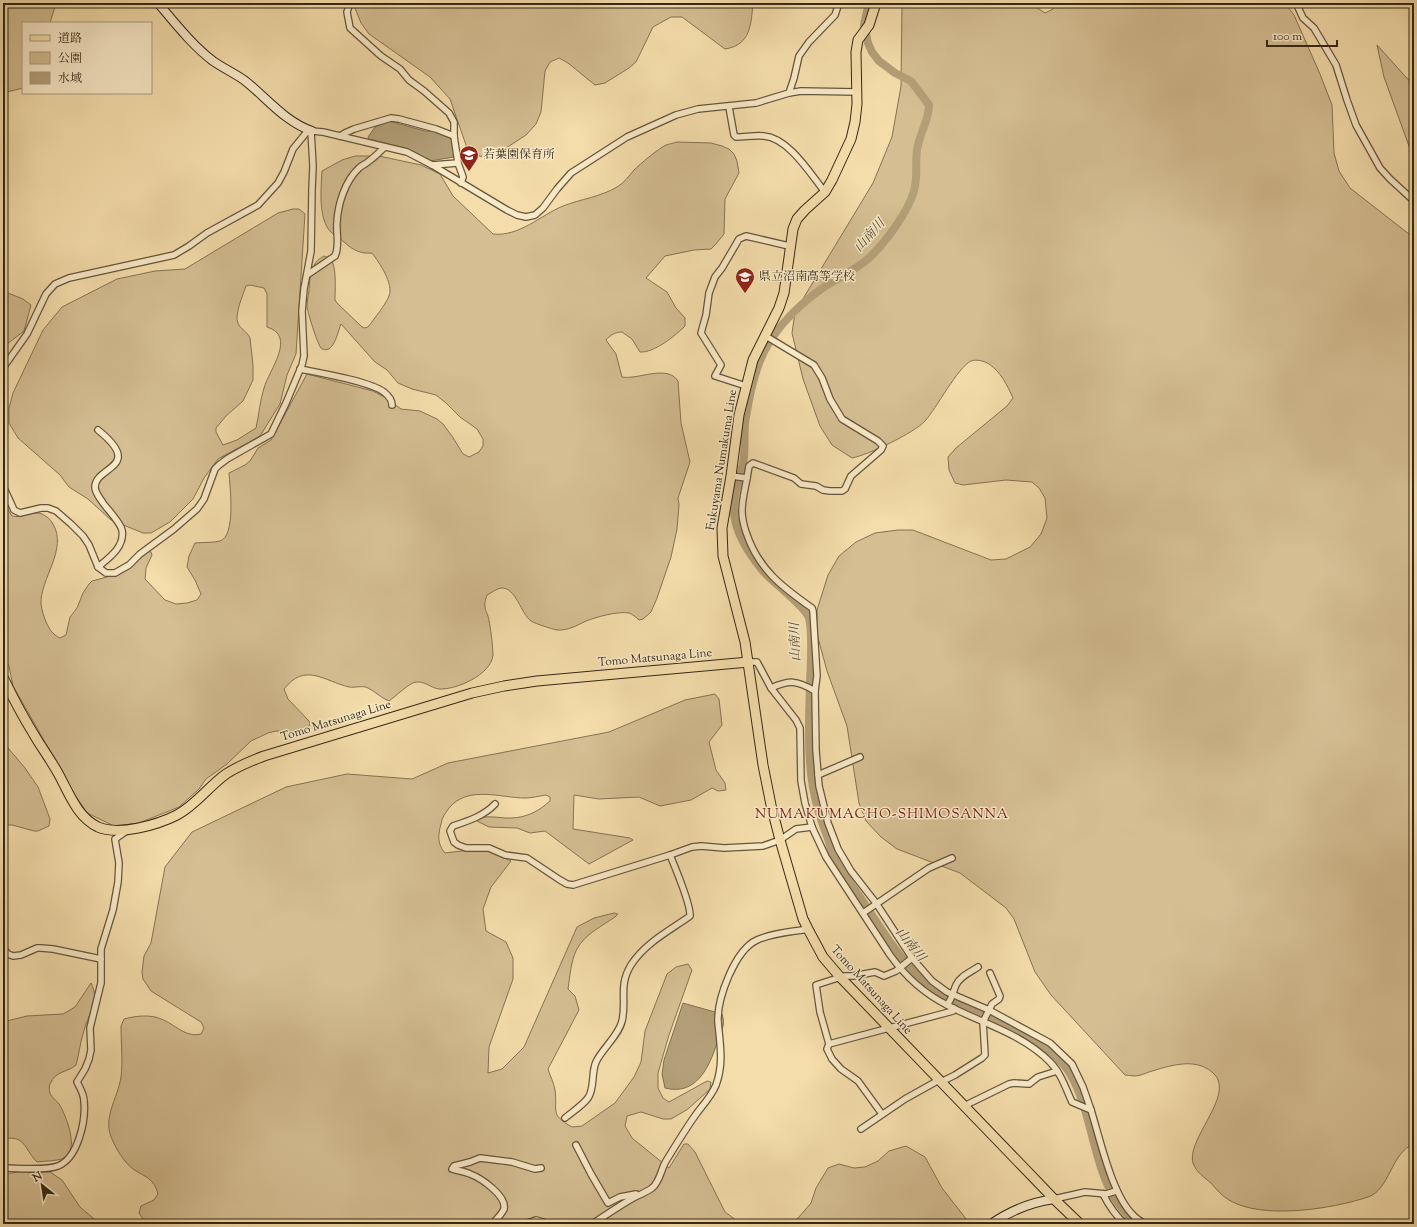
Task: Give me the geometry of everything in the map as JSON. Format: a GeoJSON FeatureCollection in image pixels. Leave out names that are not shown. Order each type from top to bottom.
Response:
{"type":"FeatureCollection","features":[{"type":"Feature","properties":{"kind":"main road","name":"Fukuyama Numakuma Line"},"geometry":{"type":"LineString","coordinates":[[749,662],[723,556],[722,528],[734,476],[739,415],[753,360],[779,308],[784,293],[792,229],[797,219],[805,210],[825,192],[851,139],[857,110],[856,52],[858,40],[864,32],[876,3]]}},
{"type":"Feature","properties":{"kind":"main road","name":"Tomo Matsunaga Line"},"geometry":{"type":"LineString","coordinates":[[3,677],[32,732],[58,774],[74,804],[85,817],[98,827],[112,831],[129,830],[156,823],[178,815],[225,775],[241,765],[370,723],[472,693],[537,681],[749,662],[763,765],[771,805],[803,919],[823,957],[840,978],[888,1028],[1080,1224]]}},
{"type":"Feature","properties":{"kind":"street"},"geometry":{"type":"LineString","coordinates":[[158,3],[194,44],[212,60],[244,80],[291,120],[303,128],[407,152],[517,215],[526,217],[535,215],[543,208],[556,189],[570,173],[627,137],[676,115],[698,110],[756,103],[789,92],[857,92]]}},
{"type":"Feature","properties":{"kind":"street"},"geometry":{"type":"LineString","coordinates":[[347,3],[349,6],[347,12],[350,28],[381,56],[400,69],[409,80],[424,90],[449,113],[454,122],[454,136],[458,163],[463,177],[461,183]]}},
{"type":"Feature","properties":{"kind":"street"},"geometry":{"type":"LineString","coordinates":[[789,92],[799,56],[809,42],[835,15],[839,3]]}},
{"type":"Feature","properties":{"kind":"street"},"geometry":{"type":"LineString","coordinates":[[1296,3],[1304,18],[1314,28],[1336,65],[1356,125],[1376,162],[1390,179],[1414,201]]}},
{"type":"Feature","properties":{"kind":"street"},"geometry":{"type":"LineString","coordinates":[[729,107],[734,135],[736,137],[764,136],[772,138],[784,145],[803,164],[825,192]]}},
{"type":"Feature","properties":{"kind":"street"},"geometry":{"type":"LineString","coordinates":[[340,136],[354,129],[391,118],[436,129],[454,136]]}},
{"type":"Feature","properties":{"kind":"street"},"geometry":{"type":"LineString","coordinates":[[3,486],[14,510],[17,512],[20,513],[41,508],[48,508],[56,511],[83,536],[89,545],[98,567],[106,573],[115,573],[129,565],[140,554],[174,529],[197,509],[204,499],[215,469],[219,465],[271,434],[286,403],[304,356],[302,311],[311,251],[313,166],[311,131]]}},
{"type":"Feature","properties":{"kind":"street"},"geometry":{"type":"LineString","coordinates":[[3,368],[27,334],[46,294],[55,284],[69,278],[174,256],[207,232],[258,205],[278,183],[293,149],[306,133],[311,131]]}},
{"type":"Feature","properties":{"kind":"street"},"geometry":{"type":"LineString","coordinates":[[307,275],[335,256],[338,244],[337,219],[342,195],[351,178],[359,168],[386,147]]}},
{"type":"Feature","properties":{"kind":"street"},"geometry":{"type":"LineString","coordinates":[[432,165],[458,163]]}},
{"type":"Feature","properties":{"kind":"street"},"geometry":{"type":"LineString","coordinates":[[746,386],[715,376],[722,365],[700,333],[706,315],[709,293],[715,277],[740,239],[746,236],[789,246]]}},
{"type":"Feature","properties":{"kind":"street"},"geometry":{"type":"LineString","coordinates":[[766,336],[814,364],[822,378],[830,399],[842,419],[878,441],[883,446],[881,450],[851,476],[845,489],[842,491],[823,490],[816,486],[801,484],[794,478],[753,463],[749,466],[746,478],[742,512],[744,525],[754,554],[786,589],[812,608],[813,611],[817,676],[813,690],[819,786],[828,823],[838,849],[851,871],[911,959],[932,980],[947,992],[954,1008],[984,1020],[1020,1040],[1050,1062],[1058,1071],[1072,1102],[1076,1105],[1090,1109]]}},
{"type":"Feature","properties":{"kind":"street"},"geometry":{"type":"LineString","coordinates":[[300,369],[375,387],[388,396],[392,402],[392,405]]}},
{"type":"Feature","properties":{"kind":"street"},"geometry":{"type":"LineString","coordinates":[[98,430],[113,445],[118,454],[115,464],[95,483],[95,489],[122,530],[122,539],[119,547],[113,555],[98,567]]}},
{"type":"Feature","properties":{"kind":"street"},"geometry":{"type":"LineString","coordinates":[[734,476],[746,478]]}},
{"type":"Feature","properties":{"kind":"street"},"geometry":{"type":"LineString","coordinates":[[749,662],[757,662],[771,688],[796,720],[800,728],[801,781],[805,803],[812,827],[826,857],[901,967],[912,982],[950,1000],[989,1011],[1050,1043],[1072,1064],[1083,1087],[1115,1191],[1133,1215],[1145,1224]]}},
{"type":"Feature","properties":{"kind":"street"},"geometry":{"type":"LineString","coordinates":[[771,688],[788,681],[797,682],[804,687],[813,690]]}},
{"type":"Feature","properties":{"kind":"street"},"geometry":{"type":"LineString","coordinates":[[818,775],[860,757]]}},
{"type":"Feature","properties":{"kind":"street"},"geometry":{"type":"LineString","coordinates":[[495,804],[490,809],[473,819],[454,826],[450,831],[454,842],[466,848],[489,848],[505,855],[527,858],[567,884],[573,885],[692,847],[701,846],[724,848],[763,846],[780,840],[796,829],[812,827]]}},
{"type":"Feature","properties":{"kind":"street"},"geometry":{"type":"LineString","coordinates":[[3,1168],[46,1168],[65,1163],[75,1149],[80,1137],[84,1113],[84,1100],[83,1093],[77,1082],[85,1069],[91,1050],[90,1028],[100,983],[101,949],[113,910],[118,882],[119,863],[115,839],[129,830]]}},
{"type":"Feature","properties":{"kind":"street"},"geometry":{"type":"LineString","coordinates":[[565,1118],[589,1097],[595,1065],[598,1058],[621,1026],[623,988],[630,966],[646,946],[690,916],[670,855]]}},
{"type":"Feature","properties":{"kind":"street"},"geometry":{"type":"LineString","coordinates":[[864,912],[929,868],[952,858]]}},
{"type":"Feature","properties":{"kind":"street"},"geometry":{"type":"LineString","coordinates":[[592,1224],[632,1198],[656,1185],[665,1163],[697,1113],[711,1095],[716,1085],[720,1066],[721,1053],[718,1021],[722,992],[742,953],[756,940],[766,936],[808,929]]}},
{"type":"Feature","properties":{"kind":"street"},"geometry":{"type":"LineString","coordinates":[[3,948],[8,954],[13,956],[21,955],[36,948],[41,948],[101,959]]}},
{"type":"Feature","properties":{"kind":"street"},"geometry":{"type":"LineString","coordinates":[[882,1114],[858,1081],[841,1069],[832,1059],[827,1050],[829,1044],[820,1012],[816,985],[840,978],[875,972],[884,976],[901,967],[911,959]]}},
{"type":"Feature","properties":{"kind":"street"},"geometry":{"type":"LineString","coordinates":[[950,1000],[960,979],[978,967]]}},
{"type":"Feature","properties":{"kind":"street"},"geometry":{"type":"LineString","coordinates":[[861,1129],[905,1099],[940,1081],[956,1075],[982,1058],[984,1055],[984,1020],[992,1004],[999,999],[1000,996],[990,973]]}},
{"type":"Feature","properties":{"kind":"street"},"geometry":{"type":"LineString","coordinates":[[829,1044],[954,1011],[954,1008]]}},
{"type":"Feature","properties":{"kind":"street"},"geometry":{"type":"LineString","coordinates":[[964,1106],[1010,1084],[1029,1084],[1038,1077],[1058,1071]]}},
{"type":"Feature","properties":{"kind":"street"},"geometry":{"type":"LineString","coordinates":[[576,1145],[608,1203],[620,1197],[645,1192]]}},
{"type":"Feature","properties":{"kind":"street"},"geometry":{"type":"LineString","coordinates":[[492,1224],[504,1208],[503,1202],[498,1193],[477,1177],[452,1169],[454,1166],[480,1158],[512,1162],[535,1169],[541,1168]]}},
{"type":"Feature","properties":{"kind":"street"},"geometry":{"type":"LineString","coordinates":[[991,1224],[1017,1209],[1044,1200],[1085,1192],[1104,1194],[1115,1191]]}},
{"type":"Feature","properties":{"kind":"street"},"geometry":{"type":"LineString","coordinates":[[1104,1194],[1107,1202],[1125,1224]]}},
{"type":"Feature","properties":{"kind":"street"},"geometry":{"type":"LineString","coordinates":[[524,1224],[536,1220],[550,1224]]}},
{"type":"Feature","properties":{"kind":"green space"},"geometry":{"type":"Polygon","coordinates":[[[3,3],[56,3],[50,22],[22,22],[22,88],[3,93],[3,3]]]}},
{"type":"Feature","properties":{"kind":"green space"},"geometry":{"type":"Polygon","coordinates":[[[353,3],[753,3],[748,32],[745,38],[734,47],[725,49],[682,17],[671,17],[653,27],[636,62],[605,83],[595,85],[568,63],[559,58],[550,62],[545,71],[541,112],[536,124],[526,135],[497,154],[485,158],[474,154],[467,148],[450,99],[430,77],[369,34],[361,23],[353,3]]]}},
{"type":"Feature","properties":{"kind":"green space"},"geometry":{"type":"Polygon","coordinates":[[[902,3],[1030,3],[1045,13],[1053,9],[1055,3],[1285,3],[1294,15],[1332,105],[1334,153],[1339,171],[1350,188],[1414,238],[1414,1144],[1406,1148],[1395,1162],[1381,1187],[1368,1197],[1317,1208],[1278,1211],[1260,1210],[1243,1206],[1226,1198],[1198,1172],[1193,1163],[1193,1153],[1197,1141],[1216,1103],[1219,1092],[1218,1081],[1212,1072],[1205,1067],[1181,1064],[1138,1076],[1125,1075],[1051,995],[1035,972],[1014,919],[1006,908],[960,873],[897,849],[881,837],[866,821],[859,803],[847,726],[827,671],[817,634],[817,610],[828,575],[839,556],[856,542],[875,533],[913,530],[991,560],[1006,559],[1030,547],[1041,534],[1047,518],[1045,498],[1039,488],[1032,482],[1006,480],[963,485],[955,483],[949,470],[948,457],[956,448],[1007,406],[1013,398],[1000,375],[989,364],[976,360],[971,361],[960,371],[930,415],[919,426],[890,443],[869,453],[852,458],[832,445],[820,426],[803,379],[792,333],[795,312],[873,183],[892,137],[901,86],[902,3]]]}},
{"type":"Feature","properties":{"kind":"green space"},"geometry":{"type":"Polygon","coordinates":[[[1377,45],[1414,86],[1414,160],[1384,77],[1377,45]]]}},
{"type":"Feature","properties":{"kind":"green space"},"geometry":{"type":"Polygon","coordinates":[[[677,142],[711,143],[729,149],[734,154],[737,161],[739,173],[725,199],[724,234],[716,244],[711,249],[694,250],[665,256],[646,278],[667,292],[676,308],[685,318],[685,326],[658,347],[646,352],[640,352],[632,339],[622,332],[613,334],[606,340],[616,354],[622,377],[660,373],[673,376],[678,381],[681,423],[690,462],[678,498],[679,505],[677,529],[671,557],[651,612],[643,619],[639,620],[629,613],[619,613],[586,621],[568,629],[557,630],[540,625],[527,618],[511,592],[501,588],[495,590],[487,595],[485,601],[485,609],[490,624],[493,655],[491,662],[486,669],[472,680],[446,689],[439,689],[416,682],[406,687],[389,701],[366,687],[349,687],[315,676],[300,676],[284,689],[288,699],[309,721],[310,724],[303,733],[276,731],[251,741],[227,764],[206,779],[199,789],[179,807],[139,823],[114,826],[87,813],[13,686],[9,666],[3,654],[3,502],[12,516],[16,517],[39,513],[47,517],[53,524],[57,534],[56,554],[42,594],[41,604],[46,622],[53,633],[60,638],[66,635],[70,617],[77,608],[83,593],[92,581],[118,574],[131,567],[147,551],[151,552],[152,555],[146,568],[145,579],[165,600],[176,604],[197,600],[201,594],[187,567],[189,556],[195,543],[217,542],[225,537],[230,521],[231,510],[229,473],[245,465],[250,461],[258,448],[271,440],[307,374],[373,391],[401,409],[420,411],[437,419],[443,424],[463,454],[469,457],[479,452],[483,446],[483,439],[477,429],[460,417],[436,395],[412,389],[398,383],[387,370],[375,362],[341,324],[335,341],[329,349],[325,350],[319,345],[307,307],[313,266],[319,259],[324,256],[329,258],[332,262],[334,266],[335,278],[335,300],[364,328],[368,327],[380,312],[389,296],[390,291],[388,279],[372,253],[364,253],[354,249],[327,227],[322,212],[321,203],[322,171],[342,160],[355,156],[379,156],[421,165],[440,174],[453,196],[493,234],[503,234],[521,229],[563,206],[604,193],[617,187],[654,153],[666,145],[677,142]]]}},
{"type":"Feature","properties":{"kind":"green space"},"geometry":{"type":"Polygon","coordinates":[[[299,209],[305,214],[296,354],[287,375],[280,404],[260,436],[218,459],[204,478],[193,499],[170,522],[151,533],[143,533],[111,520],[88,499],[69,487],[60,475],[18,438],[9,423],[9,408],[13,393],[43,330],[62,307],[117,279],[155,271],[185,269],[278,213],[299,209]],[[250,285],[246,286],[238,310],[238,323],[250,338],[253,380],[243,401],[226,416],[216,428],[216,432],[223,445],[237,440],[256,428],[261,397],[279,354],[281,346],[280,338],[276,331],[267,327],[267,294],[264,288],[250,285]]]}},
{"type":"Feature","properties":{"kind":"green space"},"geometry":{"type":"Polygon","coordinates":[[[3,291],[23,299],[31,305],[24,331],[3,346],[3,291]]]}},
{"type":"Feature","properties":{"kind":"green space"},"geometry":{"type":"Polygon","coordinates":[[[715,694],[719,699],[722,725],[709,742],[716,770],[725,783],[726,790],[718,791],[712,788],[691,800],[660,806],[639,797],[599,799],[574,795],[573,829],[630,838],[633,840],[589,864],[545,831],[530,833],[517,828],[489,827],[477,821],[477,818],[480,817],[512,818],[535,812],[550,801],[550,797],[546,795],[525,798],[485,794],[466,797],[457,801],[449,808],[443,817],[439,832],[439,839],[442,850],[445,853],[477,849],[492,852],[511,861],[491,887],[483,909],[486,931],[506,942],[513,958],[513,979],[489,1047],[488,1073],[502,1069],[524,1047],[577,927],[594,918],[614,913],[618,914],[584,939],[575,953],[568,989],[575,996],[579,1010],[548,1069],[556,1097],[557,1115],[565,1123],[572,1127],[582,1126],[615,1103],[634,1077],[641,1062],[645,1031],[667,974],[676,967],[688,964],[692,970],[669,1035],[658,1073],[658,1088],[663,1098],[669,1102],[707,1081],[711,1082],[710,1089],[688,1109],[671,1119],[663,1119],[641,1112],[627,1116],[625,1126],[632,1138],[669,1168],[684,1144],[688,1144],[695,1152],[725,1212],[736,1220],[748,1224],[146,1224],[139,1213],[141,1206],[154,1200],[158,1194],[154,1184],[151,1181],[126,1163],[114,1143],[109,1131],[109,1123],[122,1071],[121,1026],[124,1019],[142,1016],[157,1017],[185,1032],[195,1035],[201,1034],[204,1028],[201,1022],[151,991],[143,979],[142,972],[144,956],[151,943],[165,867],[192,832],[286,787],[347,774],[412,779],[448,763],[609,732],[685,700],[715,694]]]}},
{"type":"Feature","properties":{"kind":"green space"},"geometry":{"type":"Polygon","coordinates":[[[3,742],[25,768],[38,787],[50,819],[49,826],[38,831],[34,831],[12,825],[3,825],[3,742]]]}},
{"type":"Feature","properties":{"kind":"green space"},"geometry":{"type":"Polygon","coordinates":[[[91,983],[95,996],[94,1002],[85,1027],[76,1065],[73,1068],[55,1076],[49,1087],[49,1091],[59,1104],[68,1124],[71,1148],[69,1154],[64,1158],[37,1162],[21,1141],[17,1139],[5,1139],[3,1145],[3,1022],[27,1016],[63,1014],[75,1007],[91,983]]]}},
{"type":"Feature","properties":{"kind":"green space"},"geometry":{"type":"Polygon","coordinates":[[[906,1146],[925,1157],[942,1188],[970,1224],[791,1224],[811,1203],[816,1188],[828,1168],[839,1164],[854,1168],[865,1167],[878,1161],[889,1151],[906,1146]]]}},
{"type":"Feature","properties":{"kind":"green space"},"geometry":{"type":"Polygon","coordinates":[[[22,1171],[50,1172],[62,1180],[80,1207],[100,1224],[3,1224],[3,1175],[22,1171]]]}},
{"type":"Feature","properties":{"kind":"water"},"geometry":{"type":"Polygon","coordinates":[[[389,121],[425,131],[436,131],[449,136],[452,140],[454,157],[430,161],[406,149],[369,139],[368,137],[375,127],[389,121]]]}},
{"type":"Feature","properties":{"kind":"water"},"geometry":{"type":"Polygon","coordinates":[[[683,1003],[722,1014],[723,1025],[710,1062],[700,1078],[685,1088],[665,1088],[662,1074],[664,1060],[683,1003]]]}},
{"type":"Feature","properties":{"kind":"waterway","name":"山南川"},"geometry":{"type":"LineString","coordinates":[[869,3],[864,25],[868,43],[872,52],[879,61],[895,73],[911,81],[929,105],[929,111],[917,150],[916,181],[914,191],[902,217],[876,251],[859,266],[814,294],[786,320],[770,341],[759,363],[750,393],[745,423],[744,457],[735,496],[734,517],[740,536],[750,554],[762,570],[801,607],[809,618],[811,628],[809,705],[811,774],[815,799],[832,851],[838,864],[907,964],[925,982],[950,1000],[992,1018],[1023,1034],[1045,1048],[1063,1064],[1069,1072],[1078,1091],[1096,1152],[1111,1192],[1122,1209],[1138,1224]]}},
{"type":"Feature","properties":{"kind":"place","name":"若葉園保育所"},"geometry":{"type":"Point","coordinates":[469,172]}},
{"type":"Feature","properties":{"kind":"place","name":"県立沼南高等学校"},"geometry":{"type":"Point","coordinates":[745,294]}},
{"type":"Feature","properties":{"kind":"district","name":"NUMAKUMACHO-SHIMOSANNA"},"geometry":{"type":"Point","coordinates":[882,815]}}]}
